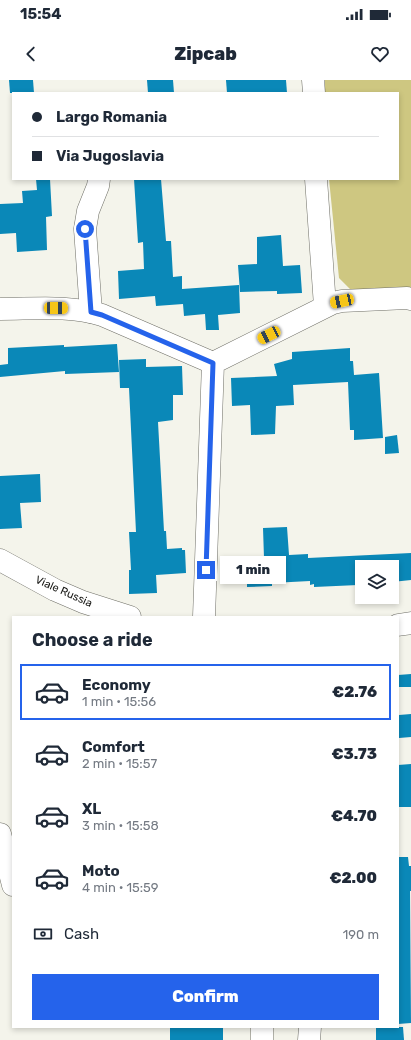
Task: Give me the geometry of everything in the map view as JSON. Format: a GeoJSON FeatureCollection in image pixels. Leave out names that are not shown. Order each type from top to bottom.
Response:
{"type":"FeatureCollection","features":[{"type":"Feature","properties":{"kind":"street"},"geometry":{"type":"LineString","coordinates":[[313,80],[314,92]]}},
{"type":"Feature","properties":{"kind":"street"},"geometry":{"type":"LineString","coordinates":[[91,312],[85,229],[88,211],[99,180]]}},
{"type":"Feature","properties":{"kind":"street"},"geometry":{"type":"LineString","coordinates":[[316,180],[325,306]]}},
{"type":"Feature","properties":{"kind":"street"},"geometry":{"type":"LineString","coordinates":[[213,363],[325,306],[342,301],[411,299]]}},
{"type":"Feature","properties":{"kind":"street"},"geometry":{"type":"LineString","coordinates":[[0,309],[68,308],[91,312],[102,315],[213,363]]}},
{"type":"Feature","properties":{"kind":"street"},"geometry":{"type":"LineString","coordinates":[[204,616],[213,363]]}},
{"type":"Feature","properties":{"kind":"street","name":"Viale Russia"},"geometry":{"type":"LineString","coordinates":[[0,560],[55,590],[83,602],[127,616]]}},
{"type":"Feature","properties":{"kind":"street"},"geometry":{"type":"LineString","coordinates":[[399,625],[411,623]]}},
{"type":"Feature","properties":{"kind":"street"},"geometry":{"type":"LineString","coordinates":[[0,834],[12,881]]}},
{"type":"Feature","properties":{"kind":"street"},"geometry":{"type":"LineString","coordinates":[[262,1028],[262,1040]]}},
{"type":"Feature","properties":{"kind":"street"},"geometry":{"type":"LineString","coordinates":[[310,1028],[310,1040]]}},
{"type":"Feature","properties":{"kind":"shaded area"},"geometry":{"type":"Polygon","coordinates":[[[325,80],[411,80],[411,290],[354,293],[339,278],[329,180],[399,180],[399,92],[325,92],[325,80]]]}},
{"type":"Feature","properties":{"kind":"building"},"geometry":{"type":"Polygon","coordinates":[[[9,80],[33,80],[34,92],[10,93],[9,80]]]}},
{"type":"Feature","properties":{"kind":"building"},"geometry":{"type":"Polygon","coordinates":[[[147,80],[173,80],[174,92],[148,92],[147,80]]]}},
{"type":"Feature","properties":{"kind":"building"},"geometry":{"type":"Polygon","coordinates":[[[226,80],[286,80],[287,92],[227,92],[226,80]]]}},
{"type":"Feature","properties":{"kind":"building"},"geometry":{"type":"Polygon","coordinates":[[[36,180],[50,180],[52,216],[46,217],[47,250],[17,252],[16,233],[0,234],[0,204],[23,203],[22,191],[37,190],[36,180]]]}},
{"type":"Feature","properties":{"kind":"building"},"geometry":{"type":"Polygon","coordinates":[[[134,180],[161,180],[166,241],[171,241],[173,277],[182,276],[182,289],[239,285],[240,313],[218,315],[219,330],[206,330],[205,314],[184,316],[183,304],[156,306],[155,296],[119,299],[118,271],[144,269],[143,242],[138,243],[134,180]]]}},
{"type":"Feature","properties":{"kind":"building"},"geometry":{"type":"Polygon","coordinates":[[[281,235],[283,266],[300,265],[302,293],[277,294],[277,291],[240,292],[238,265],[257,264],[257,237],[281,235]]]}},
{"type":"Feature","properties":{"kind":"building"},"geometry":{"type":"Polygon","coordinates":[[[117,344],[119,372],[65,374],[65,371],[0,377],[0,365],[8,364],[8,348],[117,344]]]}},
{"type":"Feature","properties":{"kind":"building"},"geometry":{"type":"Polygon","coordinates":[[[350,348],[350,361],[353,361],[354,375],[379,373],[383,438],[354,440],[354,430],[350,430],[348,382],[293,385],[294,405],[276,406],[275,434],[251,435],[250,405],[232,406],[231,378],[277,376],[274,364],[292,359],[292,352],[350,348]]]}},
{"type":"Feature","properties":{"kind":"building"},"geometry":{"type":"Polygon","coordinates":[[[146,359],[146,367],[182,366],[183,395],[173,395],[173,420],[158,422],[164,531],[166,531],[167,549],[182,548],[182,550],[185,550],[186,573],[156,575],[157,593],[129,594],[129,570],[131,570],[129,532],[136,532],[129,388],[120,388],[119,360],[146,359]]]}},
{"type":"Feature","properties":{"kind":"building"},"geometry":{"type":"Polygon","coordinates":[[[397,435],[399,453],[385,454],[385,437],[397,435]]]}},
{"type":"Feature","properties":{"kind":"building"},"geometry":{"type":"Polygon","coordinates":[[[40,474],[41,502],[20,503],[22,528],[0,529],[0,476],[40,474]]]}},
{"type":"Feature","properties":{"kind":"building"},"geometry":{"type":"Polygon","coordinates":[[[287,527],[289,555],[308,554],[308,558],[411,553],[411,580],[399,581],[399,560],[355,560],[355,585],[314,587],[314,584],[310,585],[310,581],[272,583],[272,586],[247,587],[247,559],[264,558],[263,528],[287,527]]]}},
{"type":"Feature","properties":{"kind":"building"},"geometry":{"type":"Polygon","coordinates":[[[411,674],[411,687],[399,687],[399,675],[411,674]]]}},
{"type":"Feature","properties":{"kind":"building"},"geometry":{"type":"Polygon","coordinates":[[[411,714],[411,737],[399,738],[399,715],[411,714]]]}},
{"type":"Feature","properties":{"kind":"building"},"geometry":{"type":"Polygon","coordinates":[[[411,764],[411,807],[399,807],[399,765],[411,764]]]}},
{"type":"Feature","properties":{"kind":"building"},"geometry":{"type":"Polygon","coordinates":[[[399,857],[408,857],[409,866],[411,866],[411,1023],[399,1024],[399,857]]]}},
{"type":"Feature","properties":{"kind":"building"},"geometry":{"type":"Polygon","coordinates":[[[403,1027],[404,1040],[376,1040],[376,1028],[403,1027]]]}},
{"type":"Feature","properties":{"kind":"building"},"geometry":{"type":"Polygon","coordinates":[[[170,1028],[223,1028],[223,1040],[170,1040],[170,1028]]]}},
{"type":"Feature","properties":{"kind":"route"},"geometry":{"type":"LineString","coordinates":[[85,229],[91,312],[102,315],[213,363],[206,570]]}}]}
